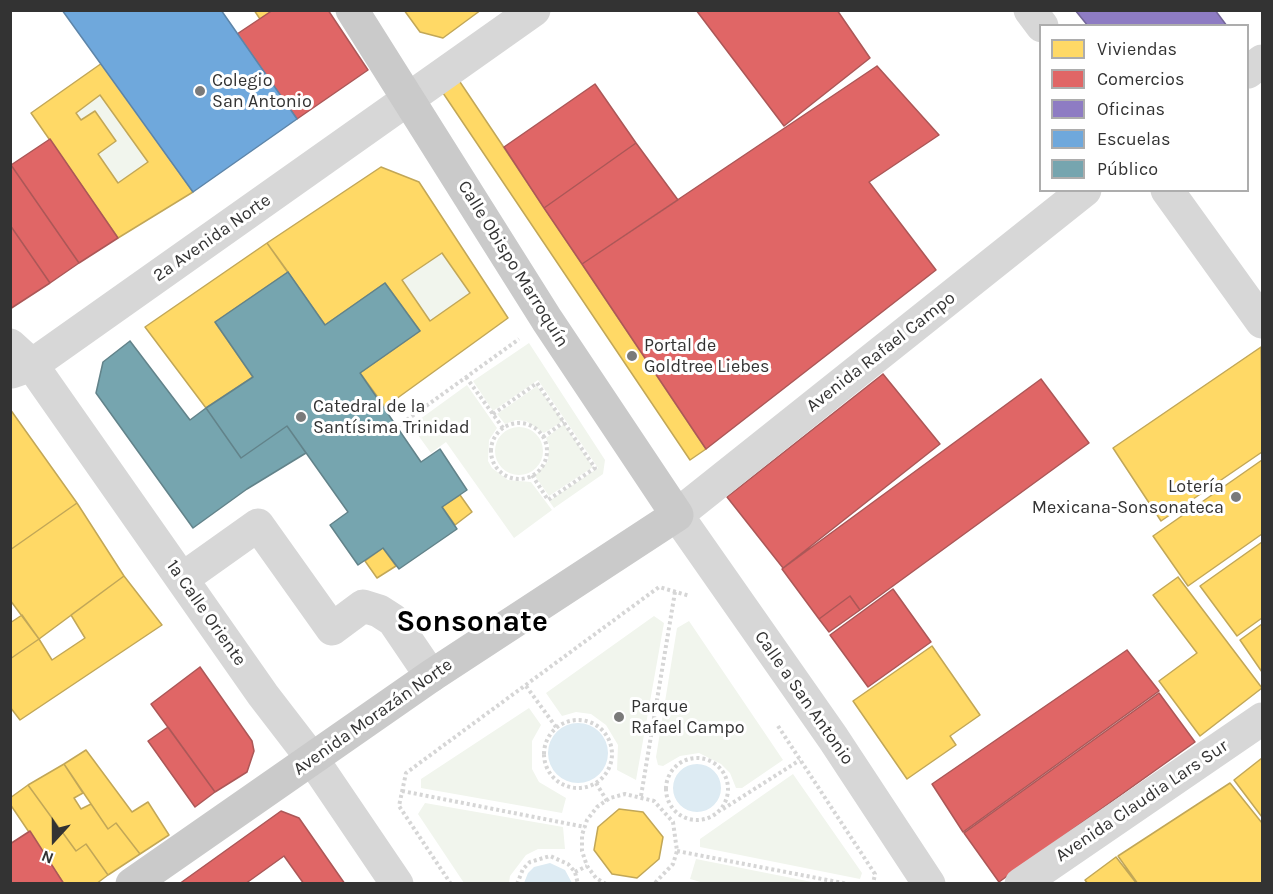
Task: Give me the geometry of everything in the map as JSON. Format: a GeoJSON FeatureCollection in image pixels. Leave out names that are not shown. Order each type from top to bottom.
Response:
{"type":"FeatureCollection","features":[{"type":"Feature","properties":{"kind":"main road","name":"Calle Obispo Marroquín"},"geometry":{"type":"LineString","coordinates":[[352,10],[410,98],[547,320],[677,515]]}},
{"type":"Feature","properties":{"kind":"main road","name":"Avenida Morazán Norte"},"geometry":{"type":"LineString","coordinates":[[132,884],[431,676],[677,515]]}},
{"type":"Feature","properties":{"kind":"street","name":"2a Avenida Norte"},"geometry":{"type":"LineString","coordinates":[[18,361],[410,98],[534,10]]}},
{"type":"Feature","properties":{"kind":"street"},"geometry":{"type":"LineString","coordinates":[[1030,10],[1040,24]]}},
{"type":"Feature","properties":{"kind":"street"},"geometry":{"type":"LineString","coordinates":[[1249,71],[1263,61]]}},
{"type":"Feature","properties":{"kind":"street","name":"Avenida Rafael Campo"},"geometry":{"type":"LineString","coordinates":[[677,515],[1082,192]]}},
{"type":"Feature","properties":{"kind":"street"},"geometry":{"type":"LineString","coordinates":[[1168,192],[1263,322]]}},
{"type":"Feature","properties":{"kind":"street","name":"1a Calle Oriente"},"geometry":{"type":"LineString","coordinates":[[18,361],[182,579],[263,695],[313,760],[397,884]]}},
{"type":"Feature","properties":{"kind":"street","name":"Calle a San Antonio"},"geometry":{"type":"LineString","coordinates":[[677,515],[833,738],[929,884]]}},
{"type":"Feature","properties":{"kind":"street"},"geometry":{"type":"LineString","coordinates":[[182,579],[258,525],[332,629],[363,606],[379,611],[393,620],[431,676]]}},
{"type":"Feature","properties":{"kind":"street","name":"Avenida Claudia Lars Sur"},"geometry":{"type":"LineString","coordinates":[[1022,884],[1263,719]]}},
{"type":"Feature","properties":{"kind":"path"},"geometry":{"type":"LineString","coordinates":[[397,427],[465,376],[547,320]]}},
{"type":"Feature","properties":{"kind":"path"},"geometry":{"type":"LineString","coordinates":[[465,376],[503,428]]}},
{"type":"Feature","properties":{"kind":"path"},"geometry":{"type":"LineString","coordinates":[[493,414],[537,382],[595,468],[549,500],[532,475]]}},
{"type":"Feature","properties":{"kind":"path"},"geometry":{"type":"LineString","coordinates":[[543,437],[564,422]]}},
{"type":"Feature","properties":{"kind":"path"},"geometry":{"type":"LineString","coordinates":[[520,423],[537,430],[543,437],[547,445],[545,463],[532,475],[514,478],[498,470],[493,461],[492,443],[503,428],[520,423]]}},
{"type":"Feature","properties":{"kind":"path"},"geometry":{"type":"LineString","coordinates":[[451,884],[399,806],[406,773],[659,587],[692,596]]}},
{"type":"Feature","properties":{"kind":"path"},"geometry":{"type":"LineString","coordinates":[[640,796],[675,592]]}},
{"type":"Feature","properties":{"kind":"path"},"geometry":{"type":"LineString","coordinates":[[526,686],[556,727]]}},
{"type":"Feature","properties":{"kind":"path"},"geometry":{"type":"LineString","coordinates":[[578,720],[589,722],[606,735],[611,746],[612,757],[609,768],[596,783],[584,788],[572,787],[553,777],[544,757],[544,745],[556,727],[578,720]]}},
{"type":"Feature","properties":{"kind":"path"},"geometry":{"type":"LineString","coordinates":[[775,721],[875,874],[873,884]]}},
{"type":"Feature","properties":{"kind":"path"},"geometry":{"type":"LineString","coordinates":[[717,813],[727,797],[726,777],[721,769],[702,759],[691,759],[673,769],[666,789],[672,808],[689,819],[699,820],[717,813],[800,760]]}},
{"type":"Feature","properties":{"kind":"path"},"geometry":{"type":"LineString","coordinates":[[596,783],[607,801]]}},
{"type":"Feature","properties":{"kind":"path"},"geometry":{"type":"LineString","coordinates":[[402,791],[585,827]]}},
{"type":"Feature","properties":{"kind":"path"},"geometry":{"type":"LineString","coordinates":[[606,884],[596,878],[587,866],[582,851],[582,835],[597,807],[625,794],[654,801],[666,812],[677,836],[677,850],[673,864],[654,884]]}},
{"type":"Feature","properties":{"kind":"path"},"geometry":{"type":"LineString","coordinates":[[666,812],[672,808]]}},
{"type":"Feature","properties":{"kind":"path"},"geometry":{"type":"LineString","coordinates":[[677,850],[848,884]]}},
{"type":"Feature","properties":{"kind":"path"},"geometry":{"type":"LineString","coordinates":[[517,884],[523,869],[540,858],[560,859],[575,872],[578,884]]}},
{"type":"Feature","properties":{"kind":"path"},"geometry":{"type":"LineString","coordinates":[[575,872],[587,866]]}},
{"type":"Feature","properties":{"kind":"path"},"geometry":{"type":"LineString","coordinates":[[663,877],[668,884]]}},
{"type":"Feature","properties":{"kind":"shaded area"},"geometry":{"type":"Polygon","coordinates":[[[100,95],[148,162],[118,183],[98,154],[116,141],[95,111],[81,120],[76,113],[100,95]]]}},
{"type":"Feature","properties":{"kind":"shaded area"},"geometry":{"type":"Polygon","coordinates":[[[442,253],[470,293],[430,321],[402,280],[442,253]]]}},
{"type":"Feature","properties":{"kind":"shaded area"},"geometry":{"type":"Polygon","coordinates":[[[529,343],[605,460],[603,474],[554,508],[549,501],[598,468],[538,380],[493,411],[473,381],[529,343]]]}},
{"type":"Feature","properties":{"kind":"shaded area"},"geometry":{"type":"Polygon","coordinates":[[[467,385],[497,428],[489,440],[488,461],[492,468],[508,480],[531,482],[552,510],[514,538],[446,442],[431,453],[415,431],[420,427],[416,422],[467,385]]]}},
{"type":"Feature","properties":{"kind":"shaded area"},"geometry":{"type":"Polygon","coordinates":[[[537,386],[563,421],[544,433],[526,421],[516,420],[505,424],[497,414],[537,386]]]}},
{"type":"Feature","properties":{"kind":"shaded area"},"geometry":{"type":"Polygon","coordinates":[[[564,424],[593,467],[549,496],[535,476],[548,461],[549,445],[546,438],[564,424]]]}},
{"type":"Feature","properties":{"kind":"shaded area"},"geometry":{"type":"Polygon","coordinates":[[[514,427],[524,427],[536,434],[543,446],[543,456],[536,468],[524,475],[514,475],[499,464],[495,456],[495,446],[506,431],[514,427]]]}},
{"type":"Feature","properties":{"kind":"shaded area"},"geometry":{"type":"Polygon","coordinates":[[[654,616],[664,623],[636,780],[617,770],[618,745],[606,725],[591,714],[576,712],[562,716],[546,693],[654,616]]]}},
{"type":"Feature","properties":{"kind":"shaded area"},"geometry":{"type":"Polygon","coordinates":[[[689,621],[783,760],[742,788],[736,788],[730,773],[721,764],[699,753],[680,756],[663,766],[658,765],[656,757],[677,628],[689,621]]]}},
{"type":"Feature","properties":{"kind":"shaded area"},"geometry":{"type":"Polygon","coordinates":[[[529,708],[541,725],[532,741],[532,769],[539,782],[566,798],[562,813],[421,788],[421,779],[529,708]]]}},
{"type":"Feature","properties":{"kind":"shaded area"},"geometry":{"type":"Polygon","coordinates":[[[572,723],[584,723],[595,728],[603,736],[608,753],[606,765],[595,778],[584,783],[572,783],[561,778],[553,770],[548,759],[548,747],[553,736],[561,728],[572,723]]]}},
{"type":"Feature","properties":{"kind":"shaded area"},"geometry":{"type":"Polygon","coordinates":[[[692,764],[702,764],[714,771],[721,783],[721,793],[714,805],[702,812],[692,812],[677,801],[673,793],[673,783],[684,768],[692,764]]]}},
{"type":"Feature","properties":{"kind":"shaded area"},"geometry":{"type":"Polygon","coordinates":[[[793,774],[862,873],[860,879],[700,847],[700,839],[793,774]]]}},
{"type":"Feature","properties":{"kind":"shaded area"},"geometry":{"type":"Polygon","coordinates":[[[425,803],[563,827],[565,849],[538,849],[526,855],[510,876],[509,883],[464,883],[418,814],[425,803]]]}},
{"type":"Feature","properties":{"kind":"shaded area"},"geometry":{"type":"Polygon","coordinates":[[[696,859],[817,883],[704,883],[690,879],[696,859]]]}},
{"type":"Feature","properties":{"kind":"shaded area"},"geometry":{"type":"Polygon","coordinates":[[[550,863],[565,870],[572,883],[524,883],[528,873],[534,867],[550,863]]]}},
{"type":"Feature","properties":{"kind":"building: Viviendas"},"geometry":{"type":"Polygon","coordinates":[[[254,10],[273,10],[260,19],[254,10]]]}},
{"type":"Feature","properties":{"kind":"building: Viviendas"},"geometry":{"type":"Polygon","coordinates":[[[404,10],[481,10],[443,38],[420,32],[404,10]]]}},
{"type":"Feature","properties":{"kind":"building: Viviendas"},"geometry":{"type":"Polygon","coordinates":[[[102,63],[193,192],[118,238],[31,113],[102,63]],[[100,95],[76,113],[81,120],[95,111],[116,141],[98,154],[118,183],[148,162],[100,95]]]}},
{"type":"Feature","properties":{"kind":"building: Viviendas","name":"Portal de Goldtree Liebes"},"geometry":{"type":"Polygon","coordinates":[[[458,79],[706,449],[690,460],[441,90],[458,79]]]}},
{"type":"Feature","properties":{"kind":"building: Viviendas"},"geometry":{"type":"Polygon","coordinates":[[[381,167],[419,182],[508,318],[385,407],[360,373],[420,331],[385,283],[325,325],[267,243],[381,167]],[[442,253],[402,280],[430,321],[470,293],[442,253]]]}},
{"type":"Feature","properties":{"kind":"building: Viviendas"},"geometry":{"type":"Polygon","coordinates":[[[267,243],[288,272],[215,322],[253,377],[206,408],[145,327],[267,243]]]}},
{"type":"Feature","properties":{"kind":"building: Viviendas"},"geometry":{"type":"Polygon","coordinates":[[[1261,347],[1262,452],[1161,521],[1113,448],[1261,347]]]}},
{"type":"Feature","properties":{"kind":"building: Viviendas"},"geometry":{"type":"Polygon","coordinates":[[[10,409],[77,503],[10,550],[10,409]]]}},
{"type":"Feature","properties":{"kind":"building: Viviendas","name":"Lotería Mexicana-Sonsonateca"},"geometry":{"type":"Polygon","coordinates":[[[1262,460],[1262,534],[1188,586],[1153,536],[1262,460]]]}},
{"type":"Feature","properties":{"kind":"building: Viviendas"},"geometry":{"type":"Polygon","coordinates":[[[460,495],[472,512],[455,525],[442,507],[460,495]]]}},
{"type":"Feature","properties":{"kind":"building: Viviendas"},"geometry":{"type":"Polygon","coordinates":[[[77,503],[124,576],[39,639],[10,600],[10,550],[77,503]]]}},
{"type":"Feature","properties":{"kind":"building: Viviendas"},"geometry":{"type":"Polygon","coordinates":[[[1262,542],[1262,618],[1237,636],[1200,586],[1262,542]]]}},
{"type":"Feature","properties":{"kind":"building: Viviendas"},"geometry":{"type":"Polygon","coordinates":[[[383,548],[396,566],[377,578],[365,561],[383,548]]]}},
{"type":"Feature","properties":{"kind":"building: Viviendas"},"geometry":{"type":"Polygon","coordinates":[[[124,576],[162,625],[20,720],[10,707],[10,659],[39,639],[52,660],[85,638],[71,615],[124,576]]]}},
{"type":"Feature","properties":{"kind":"building: Viviendas"},"geometry":{"type":"Polygon","coordinates":[[[1178,577],[1262,688],[1200,736],[1159,681],[1197,653],[1153,595],[1178,577]]]}},
{"type":"Feature","properties":{"kind":"building: Viviendas"},"geometry":{"type":"Polygon","coordinates":[[[22,615],[39,639],[10,659],[10,623],[22,615]]]}},
{"type":"Feature","properties":{"kind":"building: Viviendas"},"geometry":{"type":"Polygon","coordinates":[[[1262,624],[1262,672],[1240,640],[1262,624]]]}},
{"type":"Feature","properties":{"kind":"building: Viviendas"},"geometry":{"type":"Polygon","coordinates":[[[932,646],[980,715],[950,736],[956,745],[907,779],[853,701],[932,646]]]}},
{"type":"Feature","properties":{"kind":"building: Viviendas"},"geometry":{"type":"Polygon","coordinates":[[[86,750],[132,812],[148,802],[169,835],[140,854],[116,823],[108,829],[64,764],[86,750]]]}},
{"type":"Feature","properties":{"kind":"building: Viviendas"},"geometry":{"type":"Polygon","coordinates":[[[1262,758],[1262,817],[1234,780],[1262,758]]]}},
{"type":"Feature","properties":{"kind":"building: Viviendas"},"geometry":{"type":"Polygon","coordinates":[[[64,764],[83,793],[74,798],[81,809],[91,804],[108,829],[116,823],[140,854],[108,875],[86,844],[76,851],[28,785],[64,764]]]}},
{"type":"Feature","properties":{"kind":"building: Viviendas"},"geometry":{"type":"Polygon","coordinates":[[[1230,783],[1262,823],[1262,884],[1138,884],[1118,856],[1230,783]]]}},
{"type":"Feature","properties":{"kind":"building: Viviendas"},"geometry":{"type":"Polygon","coordinates":[[[28,785],[76,851],[86,844],[108,875],[96,884],[64,884],[10,804],[10,798],[28,785]]]}},
{"type":"Feature","properties":{"kind":"building: Viviendas"},"geometry":{"type":"Polygon","coordinates":[[[619,809],[643,812],[663,837],[659,859],[637,878],[612,874],[594,850],[598,827],[619,809]]]}},
{"type":"Feature","properties":{"kind":"building: Viviendas"},"geometry":{"type":"Polygon","coordinates":[[[1116,857],[1137,884],[1088,884],[1085,880],[1116,857]]]}},
{"type":"Feature","properties":{"kind":"building: Comercios"},"geometry":{"type":"Polygon","coordinates":[[[273,10],[328,10],[368,70],[297,119],[237,34],[273,10]]]}},
{"type":"Feature","properties":{"kind":"building: Comercios"},"geometry":{"type":"Polygon","coordinates":[[[696,10],[837,10],[870,58],[784,126],[696,10]]]}},
{"type":"Feature","properties":{"kind":"building: Comercios"},"geometry":{"type":"Polygon","coordinates":[[[877,66],[939,135],[869,182],[936,270],[706,449],[582,264],[877,66]]]}},
{"type":"Feature","properties":{"kind":"building: Comercios"},"geometry":{"type":"Polygon","coordinates":[[[595,84],[636,143],[544,208],[504,147],[595,84]]]}},
{"type":"Feature","properties":{"kind":"building: Comercios"},"geometry":{"type":"Polygon","coordinates":[[[50,139],[118,238],[79,263],[11,165],[50,139]]]}},
{"type":"Feature","properties":{"kind":"building: Comercios"},"geometry":{"type":"Polygon","coordinates":[[[636,143],[678,200],[582,264],[544,208],[636,143]]]}},
{"type":"Feature","properties":{"kind":"building: Comercios"},"geometry":{"type":"Polygon","coordinates":[[[11,165],[79,263],[50,283],[10,225],[11,165]]]}},
{"type":"Feature","properties":{"kind":"building: Comercios"},"geometry":{"type":"Polygon","coordinates":[[[10,225],[50,283],[10,309],[10,225]]]}},
{"type":"Feature","properties":{"kind":"building: Comercios"},"geometry":{"type":"Polygon","coordinates":[[[883,374],[940,444],[783,568],[727,497],[883,374]]]}},
{"type":"Feature","properties":{"kind":"building: Comercios"},"geometry":{"type":"Polygon","coordinates":[[[1041,379],[1089,443],[860,610],[850,596],[819,619],[782,569],[1041,379]]]}},
{"type":"Feature","properties":{"kind":"building: Comercios"},"geometry":{"type":"Polygon","coordinates":[[[893,589],[931,642],[868,687],[830,635],[893,589]]]}},
{"type":"Feature","properties":{"kind":"building: Comercios"},"geometry":{"type":"Polygon","coordinates":[[[850,596],[860,610],[829,632],[819,619],[850,596]]]}},
{"type":"Feature","properties":{"kind":"building: Comercios"},"geometry":{"type":"Polygon","coordinates":[[[1127,650],[1159,691],[963,832],[932,784],[1127,650]]]}},
{"type":"Feature","properties":{"kind":"building: Comercios"},"geometry":{"type":"Polygon","coordinates":[[[200,667],[252,741],[254,751],[247,772],[215,792],[151,704],[200,667]]]}},
{"type":"Feature","properties":{"kind":"building: Comercios"},"geometry":{"type":"Polygon","coordinates":[[[1159,693],[1195,742],[999,882],[964,833],[1159,693]]]}},
{"type":"Feature","properties":{"kind":"building: Comercios"},"geometry":{"type":"Polygon","coordinates":[[[168,727],[215,792],[195,807],[148,741],[168,727]]]}},
{"type":"Feature","properties":{"kind":"building: Comercios"},"geometry":{"type":"Polygon","coordinates":[[[281,811],[299,818],[345,884],[304,884],[284,856],[245,884],[179,884],[281,811]]]}},
{"type":"Feature","properties":{"kind":"building: Comercios"},"geometry":{"type":"Polygon","coordinates":[[[30,831],[64,884],[10,884],[10,844],[30,831]]]}},
{"type":"Feature","properties":{"kind":"building: Oficinas"},"geometry":{"type":"Polygon","coordinates":[[[1075,10],[1215,10],[1226,24],[1086,24],[1075,10]]]}},
{"type":"Feature","properties":{"kind":"building: Escuelas","name":"Colegio San Antonio"},"geometry":{"type":"Polygon","coordinates":[[[62,10],[221,10],[297,119],[193,192],[62,10]]]}},
{"type":"Feature","properties":{"kind":"building: Público","name":"Catedral de la Santísima Trinidad"},"geometry":{"type":"Polygon","coordinates":[[[288,272],[325,325],[385,283],[420,331],[360,373],[421,462],[440,449],[467,490],[442,507],[457,529],[399,569],[383,548],[358,565],[330,525],[348,512],[287,426],[241,458],[206,408],[253,377],[215,322],[288,272]]]}},
{"type":"Feature","properties":{"kind":"building: Público"},"geometry":{"type":"Polygon","coordinates":[[[130,341],[190,420],[206,408],[241,458],[287,426],[306,453],[247,489],[193,528],[96,393],[103,362],[130,341]]]}},
{"type":"Feature","properties":{"kind":"place","name":"Colegio San Antonio"},"geometry":{"type":"Point","coordinates":[200,91]}},
{"type":"Feature","properties":{"kind":"place","name":"Portal de Goldtree Liebes"},"geometry":{"type":"Point","coordinates":[632,356]}},
{"type":"Feature","properties":{"kind":"place","name":"Catedral de la Santísima Trinidad"},"geometry":{"type":"Point","coordinates":[301,417]}},
{"type":"Feature","properties":{"kind":"place","name":"Lotería Mexicana-Sonsonateca"},"geometry":{"type":"Point","coordinates":[1236,497]}},
{"type":"Feature","properties":{"kind":"place","name":"Parque Rafael Campo"},"geometry":{"type":"Point","coordinates":[619,717]}},
{"type":"Feature","properties":{"kind":"district","name":"Sonsonate"},"geometry":{"type":"Point","coordinates":[472,622]}}]}
